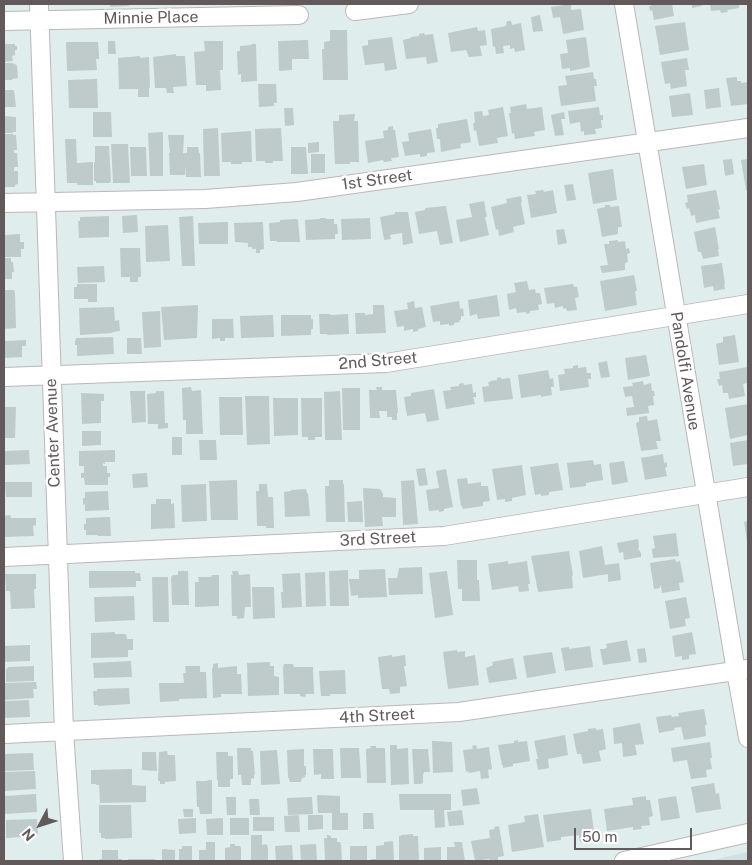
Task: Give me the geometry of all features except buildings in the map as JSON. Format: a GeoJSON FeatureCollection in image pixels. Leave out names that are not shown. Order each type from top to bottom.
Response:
{"type":"FeatureCollection","features":[{"type":"Feature","properties":{"kind":"street"},"geometry":{"type":"LineString","coordinates":[[355,12],[409,4]]}},
{"type":"Feature","properties":{"kind":"street","name":"Pandolfi Avenue"},"geometry":{"type":"LineString","coordinates":[[624,4],[706,494],[742,670],[748,738]]}},
{"type":"Feature","properties":{"kind":"street","name":"Minnie Place"},"geometry":{"type":"LineString","coordinates":[[4,21],[39,12],[299,15]]}},
{"type":"Feature","properties":{"kind":"street","name":"Center Avenue"},"geometry":{"type":"LineString","coordinates":[[39,12],[64,732],[73,861]]}},
{"type":"Feature","properties":{"kind":"street","name":"1st Street"},"geometry":{"type":"LineString","coordinates":[[4,203],[205,199],[297,192],[748,128]]}},
{"type":"Feature","properties":{"kind":"street","name":"2nd Street"},"geometry":{"type":"LineString","coordinates":[[4,377],[386,363],[748,304]]}},
{"type":"Feature","properties":{"kind":"street","name":"3rd Street"},"geometry":{"type":"LineString","coordinates":[[4,557],[444,536],[748,487]]}},
{"type":"Feature","properties":{"kind":"street","name":"4th Street"},"geometry":{"type":"LineString","coordinates":[[4,734],[459,712],[742,670]]}},
{"type":"Feature","properties":{"kind":"street"},"geometry":{"type":"LineString","coordinates":[[624,861],[748,833]]}},
{"type":"Feature","properties":{"kind":"shaded area"},"geometry":{"type":"Polygon","coordinates":[[[748,852],[748,861],[709,861],[748,852]]]}}]}
